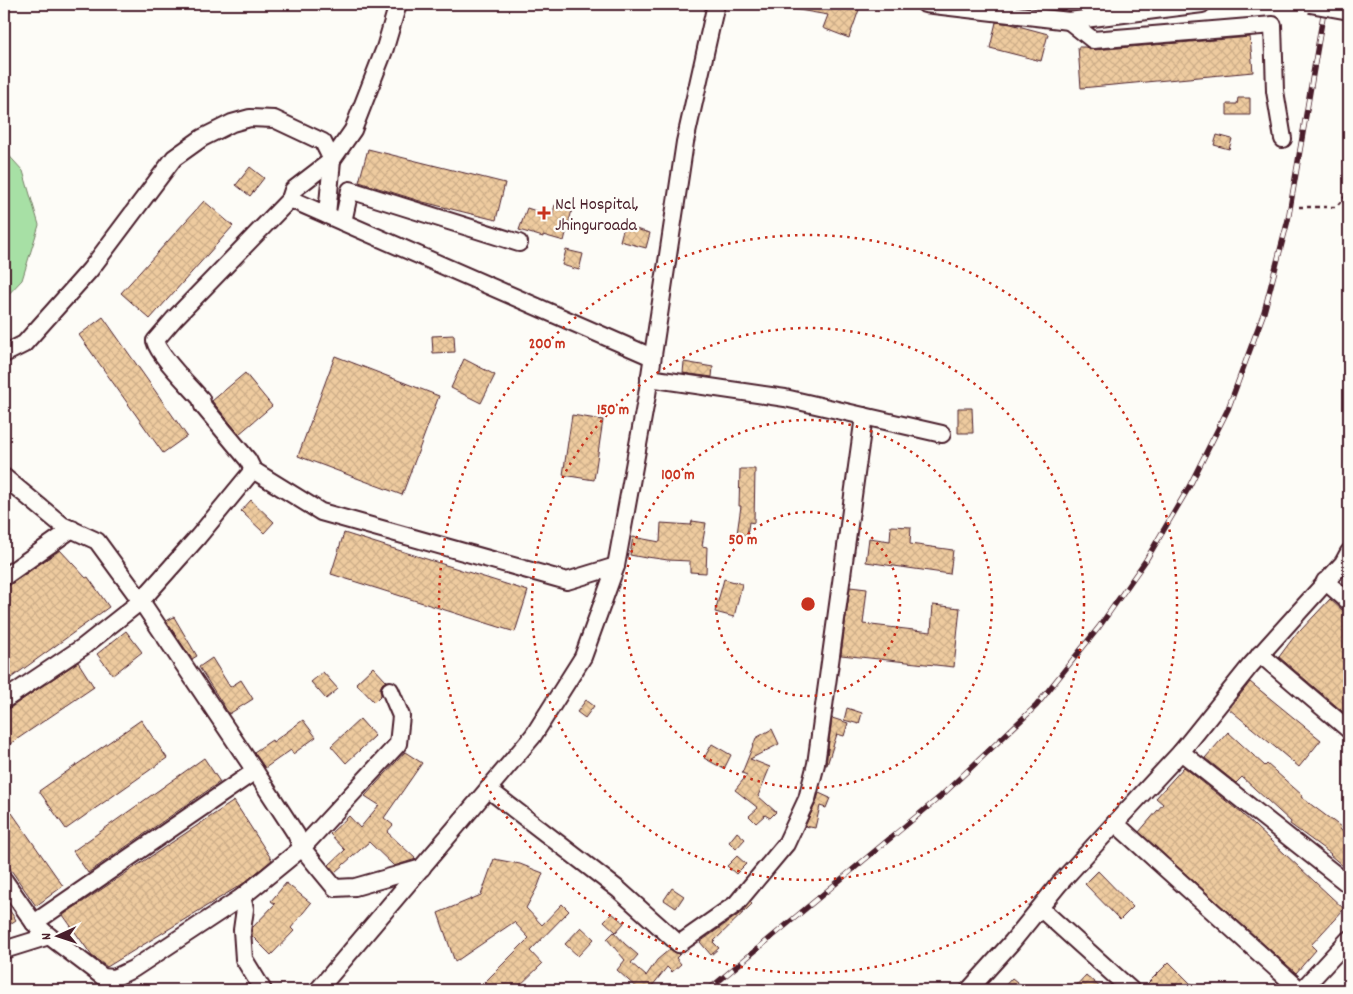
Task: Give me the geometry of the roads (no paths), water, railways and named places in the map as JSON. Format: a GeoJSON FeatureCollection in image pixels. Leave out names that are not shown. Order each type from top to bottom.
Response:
{"type":"FeatureCollection","features":[{"type":"Feature","properties":{"kind":"street"},"geometry":{"type":"LineString","coordinates":[[398,4],[385,48],[353,130],[332,160],[293,190],[290,199],[174,319],[155,341],[156,346],[248,460],[253,470],[321,512],[567,582],[616,566]]}},
{"type":"Feature","properties":{"kind":"street"},"geometry":{"type":"LineString","coordinates":[[318,990],[533,736],[583,657],[616,566],[649,378],[684,142],[716,4]]}},
{"type":"Feature","properties":{"kind":"street"},"geometry":{"type":"LineString","coordinates":[[926,4],[1069,21],[1202,4]]}},
{"type":"Feature","properties":{"kind":"street"},"geometry":{"type":"LineString","coordinates":[[1310,4],[1349,11]]}},
{"type":"Feature","properties":{"kind":"street"},"geometry":{"type":"LineString","coordinates":[[1069,21],[1094,40],[1273,25],[1275,91],[1283,139]]}},
{"type":"Feature","properties":{"kind":"street"},"geometry":{"type":"LineString","coordinates":[[4,354],[24,344],[90,270],[174,158],[202,138],[232,123],[250,118],[274,119],[323,142],[332,160],[327,215]]}},
{"type":"Feature","properties":{"kind":"street"},"geometry":{"type":"LineString","coordinates":[[343,222],[350,190],[519,243]]}},
{"type":"Feature","properties":{"kind":"street"},"geometry":{"type":"LineString","coordinates":[[290,199],[652,357]]}},
{"type":"Feature","properties":{"kind":"street"},"geometry":{"type":"LineString","coordinates":[[649,378],[785,398],[942,434]]}},
{"type":"Feature","properties":{"kind":"street"},"geometry":{"type":"LineString","coordinates":[[488,789],[619,890],[679,944],[736,904],[786,844],[807,798],[816,764],[864,416]]}},
{"type":"Feature","properties":{"kind":"street"},"geometry":{"type":"LineString","coordinates":[[4,700],[83,647],[141,601],[198,537],[253,470]]}},
{"type":"Feature","properties":{"kind":"street"},"geometry":{"type":"LineString","coordinates":[[4,477],[62,526],[97,541],[141,601],[255,771],[296,834],[302,848],[335,888],[355,887],[422,868]]}},
{"type":"Feature","properties":{"kind":"street"},"geometry":{"type":"LineString","coordinates":[[4,578],[72,529]]}},
{"type":"Feature","properties":{"kind":"street"},"geometry":{"type":"LineString","coordinates":[[970,990],[1115,822],[1181,752],[1260,654],[1343,563],[1349,552]]}},
{"type":"Feature","properties":{"kind":"street"},"geometry":{"type":"LineString","coordinates":[[1325,581],[1349,602]]}},
{"type":"Feature","properties":{"kind":"street"},"geometry":{"type":"LineString","coordinates":[[1260,654],[1349,730]]}},
{"type":"Feature","properties":{"kind":"street"},"geometry":{"type":"LineString","coordinates":[[4,880],[34,923],[103,977],[114,978],[133,969],[242,897],[302,848],[398,744],[401,716],[390,690]]}},
{"type":"Feature","properties":{"kind":"street"},"geometry":{"type":"LineString","coordinates":[[1181,752],[1349,885]]}},
{"type":"Feature","properties":{"kind":"street"},"geometry":{"type":"LineString","coordinates":[[34,923],[255,771]]}},
{"type":"Feature","properties":{"kind":"street"},"geometry":{"type":"LineString","coordinates":[[1115,822],[1301,990],[1349,939]]}},
{"type":"Feature","properties":{"kind":"street"},"geometry":{"type":"LineString","coordinates":[[242,897],[245,909],[242,930],[244,959],[263,990]]}},
{"type":"Feature","properties":{"kind":"street"},"geometry":{"type":"LineString","coordinates":[[1040,908],[1131,990]]}},
{"type":"Feature","properties":{"kind":"street"},"geometry":{"type":"LineString","coordinates":[[4,950],[49,936]]}},
{"type":"Feature","properties":{"kind":"railway"},"geometry":{"type":"LineString","coordinates":[[708,990],[941,796],[1036,706],[1099,627],[1146,560],[1189,487],[1228,409],[1264,312],[1288,220],[1325,4]]}},
{"type":"Feature","properties":{"kind":"place","name":"Ncl Hospital, Jhinguroada"},"geometry":{"type":"Point","coordinates":[544,213]}}]}
